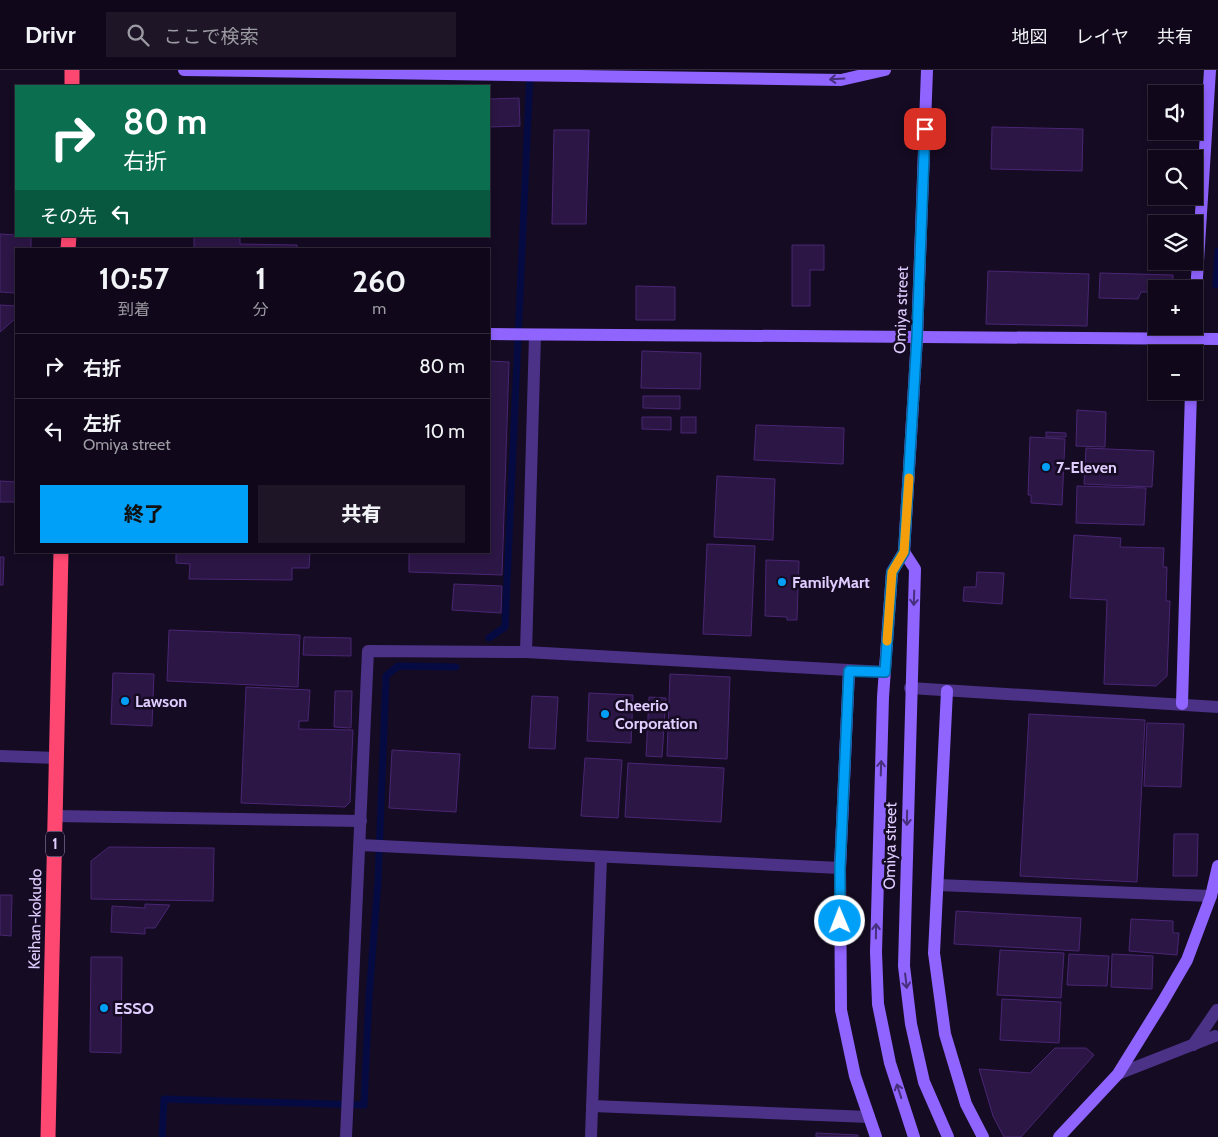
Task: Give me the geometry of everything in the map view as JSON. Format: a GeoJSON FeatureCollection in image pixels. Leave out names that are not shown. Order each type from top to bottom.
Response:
{"type":"FeatureCollection","features":[{"type":"Feature","properties":{"kind":"highway"},"geometry":{"type":"LineString","coordinates":[[72,70],[72,85]]}},
{"type":"Feature","properties":{"kind":"highway","name":"Keihan-kokudo"},"geometry":{"type":"LineString","coordinates":[[48,1137],[61,553]]}},
{"type":"Feature","properties":{"kind":"street"},"geometry":{"type":"LineString","coordinates":[[184,70],[841,80],[885,70]]}},
{"type":"Feature","properties":{"kind":"street","name":"Omiya street"},"geometry":{"type":"LineString","coordinates":[[914,1137],[890,1063],[878,1004],[876,952],[885,672],[892,572],[904,552],[917,337],[927,70]]}},
{"type":"Feature","properties":{"kind":"street"},"geometry":{"type":"LineString","coordinates":[[1197,280],[1213,73]]}},
{"type":"Feature","properties":{"kind":"street"},"geometry":{"type":"LineString","coordinates":[[490,334],[917,337],[1148,331]]}},
{"type":"Feature","properties":{"kind":"street"},"geometry":{"type":"LineString","coordinates":[[1203,334],[1218,339]]}},
{"type":"Feature","properties":{"kind":"street"},"geometry":{"type":"LineString","coordinates":[[526,652],[535,335]]}},
{"type":"Feature","properties":{"kind":"street"},"geometry":{"type":"LineString","coordinates":[[1182,704],[1191,400]]}},
{"type":"Feature","properties":{"kind":"street","name":"Omiya street"},"geometry":{"type":"LineString","coordinates":[[904,552],[915,569],[910,688],[904,966],[911,1024],[924,1082],[948,1137]]}},
{"type":"Feature","properties":{"kind":"street"},"geometry":{"type":"LineString","coordinates":[[346,1137],[368,650],[526,652],[885,672]]}},
{"type":"Feature","properties":{"kind":"street"},"geometry":{"type":"LineString","coordinates":[[849,671],[840,868],[841,1010],[855,1076],[876,1137]]}},
{"type":"Feature","properties":{"kind":"street"},"geometry":{"type":"LineString","coordinates":[[910,688],[1218,706]]}},
{"type":"Feature","properties":{"kind":"street"},"geometry":{"type":"LineString","coordinates":[[947,691],[934,953],[945,1034],[966,1104],[983,1137]]}},
{"type":"Feature","properties":{"kind":"street"},"geometry":{"type":"LineString","coordinates":[[0,756],[56,758]]}},
{"type":"Feature","properties":{"kind":"street"},"geometry":{"type":"LineString","coordinates":[[55,816],[361,821]]}},
{"type":"Feature","properties":{"kind":"street"},"geometry":{"type":"LineString","coordinates":[[360,845],[840,868]]}},
{"type":"Feature","properties":{"kind":"street"},"geometry":{"type":"LineString","coordinates":[[591,1137],[601,857]]}},
{"type":"Feature","properties":{"kind":"street"},"geometry":{"type":"LineString","coordinates":[[1059,1137],[1118,1074],[1186,960],[1211,896],[1218,866]]}},
{"type":"Feature","properties":{"kind":"street"},"geometry":{"type":"LineString","coordinates":[[938,885],[1211,896]]}},
{"type":"Feature","properties":{"kind":"street"},"geometry":{"type":"LineString","coordinates":[[1193,1045],[1217,1010]]}},
{"type":"Feature","properties":{"kind":"street"},"geometry":{"type":"LineString","coordinates":[[1118,1074],[1215,1036]]}},
{"type":"Feature","properties":{"kind":"street"},"geometry":{"type":"LineString","coordinates":[[592,1106],[869,1117]]}},
{"type":"Feature","properties":{"kind":"building"},"geometry":{"type":"Polygon","coordinates":[[[519,98],[520,126],[490,127],[490,99],[519,98]]]}},
{"type":"Feature","properties":{"kind":"building"},"geometry":{"type":"Polygon","coordinates":[[[992,127],[1083,129],[1082,171],[991,169],[992,127]]]}},
{"type":"Feature","properties":{"kind":"building"},"geometry":{"type":"Polygon","coordinates":[[[554,130],[589,130],[586,224],[552,224],[554,130]]]}},
{"type":"Feature","properties":{"kind":"building"},"geometry":{"type":"Polygon","coordinates":[[[0,234],[15,235],[15,237],[31,237],[31,248],[15,248],[15,293],[0,292],[0,234]]]}},
{"type":"Feature","properties":{"kind":"building"},"geometry":{"type":"Polygon","coordinates":[[[194,237],[240,237],[240,244],[297,245],[297,248],[194,248],[194,237]]]}},
{"type":"Feature","properties":{"kind":"building"},"geometry":{"type":"Polygon","coordinates":[[[792,245],[824,245],[824,270],[810,270],[810,306],[792,306],[792,245]]]}},
{"type":"Feature","properties":{"kind":"building"},"geometry":{"type":"Polygon","coordinates":[[[988,271],[1089,274],[1087,326],[986,324],[988,271]]]}},
{"type":"Feature","properties":{"kind":"building"},"geometry":{"type":"Polygon","coordinates":[[[1100,273],[1173,275],[1173,280],[1148,280],[1148,292],[1141,292],[1138,299],[1099,298],[1100,273]]]}},
{"type":"Feature","properties":{"kind":"building"},"geometry":{"type":"Polygon","coordinates":[[[636,286],[675,287],[675,320],[636,320],[636,286]]]}},
{"type":"Feature","properties":{"kind":"building"},"geometry":{"type":"Polygon","coordinates":[[[0,305],[15,306],[15,319],[0,332],[0,305]]]}},
{"type":"Feature","properties":{"kind":"building"},"geometry":{"type":"Polygon","coordinates":[[[642,351],[701,353],[700,389],[641,388],[642,351]]]}},
{"type":"Feature","properties":{"kind":"building"},"geometry":{"type":"Polygon","coordinates":[[[490,361],[509,362],[502,575],[409,572],[409,553],[490,553],[490,361]]]}},
{"type":"Feature","properties":{"kind":"building"},"geometry":{"type":"Polygon","coordinates":[[[643,396],[680,396],[680,409],[643,408],[643,396]]]}},
{"type":"Feature","properties":{"kind":"building"},"geometry":{"type":"Polygon","coordinates":[[[1077,410],[1106,412],[1105,447],[1076,446],[1077,410]]]}},
{"type":"Feature","properties":{"kind":"building"},"geometry":{"type":"Polygon","coordinates":[[[642,417],[671,417],[671,430],[642,429],[642,417]]]}},
{"type":"Feature","properties":{"kind":"building"},"geometry":{"type":"Polygon","coordinates":[[[681,417],[696,417],[696,433],[681,433],[681,417]]]}},
{"type":"Feature","properties":{"kind":"building"},"geometry":{"type":"Polygon","coordinates":[[[756,425],[844,428],[843,464],[754,460],[756,425]]]}},
{"type":"Feature","properties":{"kind":"building"},"geometry":{"type":"Polygon","coordinates":[[[1046,432],[1066,433],[1066,437],[1046,437],[1046,432]]]}},
{"type":"Feature","properties":{"kind":"building","name":"7-Eleven"},"geometry":{"type":"Polygon","coordinates":[[[1030,437],[1065,439],[1062,505],[1031,503],[1031,495],[1028,495],[1030,437]]]}},
{"type":"Feature","properties":{"kind":"building"},"geometry":{"type":"Polygon","coordinates":[[[1086,448],[1154,451],[1152,487],[1084,484],[1086,448]]]}},
{"type":"Feature","properties":{"kind":"building"},"geometry":{"type":"Polygon","coordinates":[[[717,476],[775,479],[773,540],[714,537],[717,476]]]}},
{"type":"Feature","properties":{"kind":"building"},"geometry":{"type":"Polygon","coordinates":[[[0,481],[15,482],[15,502],[0,502],[0,481]]]}},
{"type":"Feature","properties":{"kind":"building"},"geometry":{"type":"Polygon","coordinates":[[[1077,486],[1146,488],[1144,525],[1076,523],[1077,486]]]}},
{"type":"Feature","properties":{"kind":"building"},"geometry":{"type":"Polygon","coordinates":[[[1074,535],[1121,538],[1120,547],[1164,548],[1163,567],[1167,567],[1166,601],[1170,601],[1167,676],[1156,686],[1104,684],[1107,600],[1070,598],[1074,535]]]}},
{"type":"Feature","properties":{"kind":"building"},"geometry":{"type":"Polygon","coordinates":[[[707,544],[755,546],[751,636],[703,634],[707,544]]]}},
{"type":"Feature","properties":{"kind":"building"},"geometry":{"type":"Polygon","coordinates":[[[176,553],[310,553],[309,568],[292,568],[292,580],[189,579],[190,564],[176,563],[176,553]]]}},
{"type":"Feature","properties":{"kind":"building"},"geometry":{"type":"Polygon","coordinates":[[[0,557],[4,557],[3,585],[0,585],[0,557]]]}},
{"type":"Feature","properties":{"kind":"building","name":"FamilyMart"},"geometry":{"type":"Polygon","coordinates":[[[766,560],[799,561],[797,620],[787,620],[787,617],[765,616],[766,560]]]}},
{"type":"Feature","properties":{"kind":"building"},"geometry":{"type":"Polygon","coordinates":[[[977,572],[1004,573],[1002,604],[963,601],[964,587],[976,587],[977,572]]]}},
{"type":"Feature","properties":{"kind":"building"},"geometry":{"type":"Polygon","coordinates":[[[454,584],[502,586],[501,613],[452,610],[454,584]]]}},
{"type":"Feature","properties":{"kind":"building"},"geometry":{"type":"Polygon","coordinates":[[[169,630],[300,635],[298,687],[167,681],[169,630]]]}},
{"type":"Feature","properties":{"kind":"building"},"geometry":{"type":"Polygon","coordinates":[[[304,637],[351,638],[351,656],[303,655],[304,637]]]}},
{"type":"Feature","properties":{"kind":"building"},"geometry":{"type":"Polygon","coordinates":[[[113,673],[154,674],[152,726],[111,724],[113,673]]]}},
{"type":"Feature","properties":{"kind":"building"},"geometry":{"type":"Polygon","coordinates":[[[670,674],[730,677],[727,759],[667,756],[670,674]]]}},
{"type":"Feature","properties":{"kind":"building"},"geometry":{"type":"Polygon","coordinates":[[[246,687],[310,690],[308,721],[299,721],[299,729],[353,730],[350,802],[345,807],[241,803],[246,687]]]}},
{"type":"Feature","properties":{"kind":"building"},"geometry":{"type":"Polygon","coordinates":[[[335,691],[352,691],[351,728],[334,727],[335,691]]]}},
{"type":"Feature","properties":{"kind":"building"},"geometry":{"type":"Polygon","coordinates":[[[589,693],[633,695],[631,743],[587,741],[589,693]]]}},
{"type":"Feature","properties":{"kind":"building"},"geometry":{"type":"Polygon","coordinates":[[[532,696],[558,697],[555,749],[529,748],[532,696]]]}},
{"type":"Feature","properties":{"kind":"building"},"geometry":{"type":"Polygon","coordinates":[[[649,697],[666,698],[662,757],[646,756],[649,697]]]}},
{"type":"Feature","properties":{"kind":"building"},"geometry":{"type":"Polygon","coordinates":[[[1029,714],[1145,720],[1137,882],[1020,876],[1029,714]]]}},
{"type":"Feature","properties":{"kind":"building"},"geometry":{"type":"Polygon","coordinates":[[[1147,723],[1184,724],[1181,787],[1144,786],[1147,723]]]}},
{"type":"Feature","properties":{"kind":"building"},"geometry":{"type":"Polygon","coordinates":[[[392,750],[460,754],[456,812],[389,808],[392,750]]]}},
{"type":"Feature","properties":{"kind":"building"},"geometry":{"type":"Polygon","coordinates":[[[585,758],[622,760],[618,818],[581,816],[585,758]]]}},
{"type":"Feature","properties":{"kind":"building"},"geometry":{"type":"Polygon","coordinates":[[[628,763],[724,768],[721,822],[625,817],[628,763]]]}},
{"type":"Feature","properties":{"kind":"building"},"geometry":{"type":"Polygon","coordinates":[[[1174,834],[1198,834],[1197,876],[1173,876],[1174,834]]]}},
{"type":"Feature","properties":{"kind":"building"},"geometry":{"type":"Polygon","coordinates":[[[109,847],[214,848],[213,901],[91,899],[91,861],[109,847]]]}},
{"type":"Feature","properties":{"kind":"building"},"geometry":{"type":"Polygon","coordinates":[[[0,895],[12,895],[11,936],[0,935],[0,895]]]}},
{"type":"Feature","properties":{"kind":"building"},"geometry":{"type":"Polygon","coordinates":[[[145,904],[170,905],[155,928],[145,928],[145,934],[111,932],[112,906],[145,908],[145,904]]]}},
{"type":"Feature","properties":{"kind":"building"},"geometry":{"type":"Polygon","coordinates":[[[956,911],[1081,918],[1079,951],[954,944],[956,911]]]}},
{"type":"Feature","properties":{"kind":"building"},"geometry":{"type":"Polygon","coordinates":[[[1131,919],[1173,921],[1173,933],[1179,933],[1177,955],[1129,951],[1131,919]]]}},
{"type":"Feature","properties":{"kind":"building"},"geometry":{"type":"Polygon","coordinates":[[[1000,950],[1064,953],[1061,998],[997,995],[1000,950]]]}},
{"type":"Feature","properties":{"kind":"building"},"geometry":{"type":"Polygon","coordinates":[[[1069,954],[1109,956],[1107,986],[1067,985],[1069,954]]]}},
{"type":"Feature","properties":{"kind":"building"},"geometry":{"type":"Polygon","coordinates":[[[1112,954],[1153,956],[1152,989],[1111,987],[1112,954]]]}},
{"type":"Feature","properties":{"kind":"building"},"geometry":{"type":"Polygon","coordinates":[[[91,957],[122,957],[121,1053],[90,1052],[91,957]]]}},
{"type":"Feature","properties":{"kind":"building"},"geometry":{"type":"Polygon","coordinates":[[[1002,999],[1061,1002],[1059,1043],[1000,1040],[1002,999]]]}},
{"type":"Feature","properties":{"kind":"building"},"geometry":{"type":"Polygon","coordinates":[[[1055,1048],[1086,1048],[1094,1055],[1021,1137],[1004,1137],[993,1116],[979,1069],[1030,1073],[1055,1048]]]}},
{"type":"Feature","properties":{"kind":"building"},"geometry":{"type":"Polygon","coordinates":[[[816,1133],[858,1135],[858,1137],[816,1137],[816,1133]]]}},
{"type":"Feature","properties":{"kind":"waterway"},"geometry":{"type":"LineString","coordinates":[[489,638],[505,627],[530,73]]}},
{"type":"Feature","properties":{"kind":"waterway"},"geometry":{"type":"LineString","coordinates":[[1216,285],[1218,251]]}},
{"type":"Feature","properties":{"kind":"waterway"},"geometry":{"type":"LineString","coordinates":[[162,1137],[164,1099],[364,1105],[369,996],[378,882],[386,676],[398,666],[456,667]]}},
{"type":"Feature","properties":{"kind":"slow traffic"},"geometry":{"type":"LineString","coordinates":[[887,641],[892,572],[904,552],[909,478]]}},
{"type":"Feature","properties":{"kind":"place","name":"7-Eleven"},"geometry":{"type":"Point","coordinates":[1046,467]}},
{"type":"Feature","properties":{"kind":"place","name":"FamilyMart"},"geometry":{"type":"Point","coordinates":[782,582]}},
{"type":"Feature","properties":{"kind":"place","name":"Lawson"},"geometry":{"type":"Point","coordinates":[125,701]}},
{"type":"Feature","properties":{"kind":"place","name":"Cheerio Corporation"},"geometry":{"type":"Point","coordinates":[605,714]}},
{"type":"Feature","properties":{"kind":"place","name":"ESSO"},"geometry":{"type":"Point","coordinates":[104,1008]}},
{"type":"Feature","properties":{"kind":"route"},"geometry":{"type":"LineString","coordinates":[[840,921],[840,868],[849,671],[885,672],[892,572],[904,552],[917,337],[925,129]]}}]}
